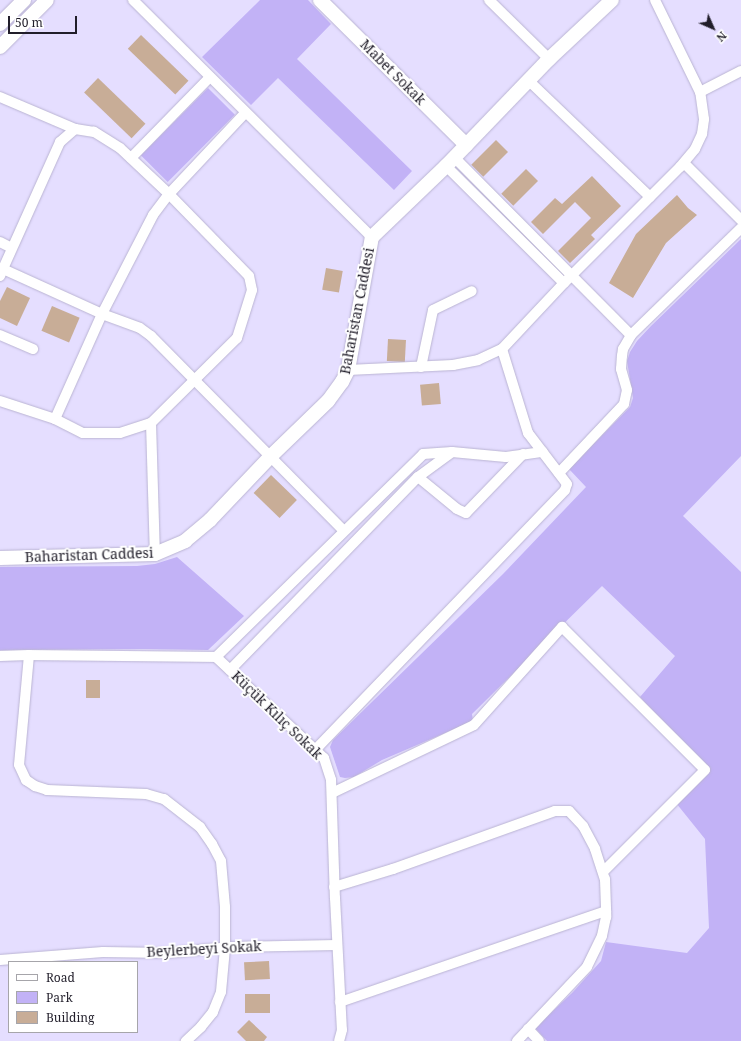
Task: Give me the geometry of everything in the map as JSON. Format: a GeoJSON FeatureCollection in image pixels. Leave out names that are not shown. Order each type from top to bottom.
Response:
{"type":"FeatureCollection","features":[{"type":"Feature","properties":{"kind":"street"},"geometry":{"type":"LineString","coordinates":[[0,24],[24,0]]}},
{"type":"Feature","properties":{"kind":"street"},"geometry":{"type":"LineString","coordinates":[[0,47],[47,0]]}},
{"type":"Feature","properties":{"kind":"street"},"geometry":{"type":"LineString","coordinates":[[133,0],[245,113],[372,237]]}},
{"type":"Feature","properties":{"kind":"street","name":"Mabet Sokak"},"geometry":{"type":"LineString","coordinates":[[320,0],[466,145]]}},
{"type":"Feature","properties":{"kind":"street"},"geometry":{"type":"LineString","coordinates":[[489,0],[549,59]]}},
{"type":"Feature","properties":{"kind":"street","name":"Baharistan Caddesi"},"geometry":{"type":"LineString","coordinates":[[0,558],[155,554],[185,541],[196,532],[328,401],[342,382],[348,370],[372,237],[450,162],[549,59],[612,0]]}},
{"type":"Feature","properties":{"kind":"street"},"geometry":{"type":"LineString","coordinates":[[348,370],[453,365],[478,360],[502,348],[568,279],[684,163],[695,149],[702,134],[704,119],[700,92],[655,0]]}},
{"type":"Feature","properties":{"kind":"street"},"geometry":{"type":"LineString","coordinates":[[700,92],[741,71]]}},
{"type":"Feature","properties":{"kind":"street"},"geometry":{"type":"LineString","coordinates":[[131,158],[210,77]]}},
{"type":"Feature","properties":{"kind":"street"},"geometry":{"type":"LineString","coordinates":[[528,80],[650,197]]}},
{"type":"Feature","properties":{"kind":"street"},"geometry":{"type":"LineString","coordinates":[[0,97],[75,129],[94,132],[120,148],[169,194],[249,276],[252,290],[237,338],[151,423],[120,433],[83,433],[55,420],[0,401]]}},
{"type":"Feature","properties":{"kind":"street"},"geometry":{"type":"LineString","coordinates":[[55,420],[102,314],[153,214],[169,194],[245,113]]}},
{"type":"Feature","properties":{"kind":"street"},"geometry":{"type":"LineString","coordinates":[[75,129],[60,142],[2,272],[102,314],[140,328],[151,336],[343,530]]}},
{"type":"Feature","properties":{"kind":"street"},"geometry":{"type":"LineString","coordinates":[[450,162],[568,279],[631,335]]}},
{"type":"Feature","properties":{"kind":"street"},"geometry":{"type":"LineString","coordinates":[[684,163],[741,220]]}},
{"type":"Feature","properties":{"kind":"street"},"geometry":{"type":"LineString","coordinates":[[559,473],[624,404],[627,390],[622,369],[622,356],[623,349],[631,335],[741,228]]}},
{"type":"Feature","properties":{"kind":"street"},"geometry":{"type":"LineString","coordinates":[[0,242],[12,248]]}},
{"type":"Feature","properties":{"kind":"street"},"geometry":{"type":"LineString","coordinates":[[421,367],[433,310],[472,291]]}},
{"type":"Feature","properties":{"kind":"street"},"geometry":{"type":"LineString","coordinates":[[0,335],[33,349]]}},
{"type":"Feature","properties":{"kind":"street"},"geometry":{"type":"LineString","coordinates":[[316,749],[565,490],[566,484],[559,473],[528,433],[502,348]]}},
{"type":"Feature","properties":{"kind":"street"},"geometry":{"type":"LineString","coordinates":[[151,423],[155,554]]}},
{"type":"Feature","properties":{"kind":"street"},"geometry":{"type":"LineString","coordinates":[[0,656],[216,657],[343,530],[423,454],[452,452],[506,457],[543,452]]}},
{"type":"Feature","properties":{"kind":"street"},"geometry":{"type":"LineString","coordinates":[[230,670],[418,477],[452,452]]}},
{"type":"Feature","properties":{"kind":"street"},"geometry":{"type":"LineString","coordinates":[[418,477],[457,509],[466,513],[523,454]]}},
{"type":"Feature","properties":{"kind":"street"},"geometry":{"type":"LineString","coordinates":[[332,793],[474,725],[562,627],[705,770],[603,872]]}},
{"type":"Feature","properties":{"kind":"street"},"geometry":{"type":"LineString","coordinates":[[29,655],[19,765],[26,780],[47,790],[146,794],[164,798],[200,827],[212,844],[221,861],[225,907],[225,948],[221,992],[213,1012],[201,1028],[186,1041]]}},
{"type":"Feature","properties":{"kind":"street","name":"Küçük Kılıç Sokak"},"geometry":{"type":"LineString","coordinates":[[216,657],[324,758],[331,780],[332,793],[334,887],[342,1030],[339,1041]]}},
{"type":"Feature","properties":{"kind":"street"},"geometry":{"type":"LineString","coordinates":[[334,887],[393,869],[554,811],[568,811],[583,826],[595,848],[605,879],[606,911],[602,936],[587,967],[517,1041]]}},
{"type":"Feature","properties":{"kind":"street"},"geometry":{"type":"LineString","coordinates":[[340,1002],[606,911]]}},
{"type":"Feature","properties":{"kind":"street","name":"Beylerbeyi Sokak"},"geometry":{"type":"LineString","coordinates":[[0,960],[103,952],[166,952],[225,948],[337,945]]}},
{"type":"Feature","properties":{"kind":"street"},"geometry":{"type":"LineString","coordinates":[[528,1029],[539,1041]]}},
{"type":"Feature","properties":{"kind":"green space"},"geometry":{"type":"Polygon","coordinates":[[[260,0],[308,0],[331,24],[297,59],[412,171],[394,190],[278,78],[251,105],[202,57],[260,0]]]}},
{"type":"Feature","properties":{"kind":"green space"},"geometry":{"type":"Polygon","coordinates":[[[208,88],[235,115],[168,182],[141,155],[208,88]]]}},
{"type":"Feature","properties":{"kind":"green space"},"geometry":{"type":"Polygon","coordinates":[[[741,239],[741,456],[683,516],[741,572],[741,1041],[547,1041],[535,1028],[572,993],[601,961],[606,942],[687,953],[709,928],[705,839],[672,798],[703,768],[640,697],[675,656],[602,586],[472,714],[473,721],[382,760],[354,777],[340,777],[330,747],[333,740],[503,574],[586,487],[569,469],[630,407],[633,398],[627,361],[630,352],[637,341],[651,326],[741,239]]]}},
{"type":"Feature","properties":{"kind":"green space"},"geometry":{"type":"Polygon","coordinates":[[[177,557],[244,616],[208,650],[0,650],[0,567],[137,566],[155,564],[177,557]]]}},
{"type":"Feature","properties":{"kind":"building"},"geometry":{"type":"Polygon","coordinates":[[[141,35],[188,81],[175,95],[128,49],[141,35]]]}},
{"type":"Feature","properties":{"kind":"building"},"geometry":{"type":"Polygon","coordinates":[[[98,78],[145,124],[132,138],[84,92],[98,78]]]}},
{"type":"Feature","properties":{"kind":"building"},"geometry":{"type":"Polygon","coordinates":[[[496,140],[508,152],[483,177],[471,165],[496,140]]]}},
{"type":"Feature","properties":{"kind":"building"},"geometry":{"type":"Polygon","coordinates":[[[526,169],[538,181],[513,206],[501,194],[526,169]]]}},
{"type":"Feature","properties":{"kind":"building"},"geometry":{"type":"Polygon","coordinates":[[[592,176],[621,206],[591,235],[595,239],[570,263],[558,251],[591,218],[575,202],[543,234],[531,222],[555,198],[562,204],[592,176]]]}},
{"type":"Feature","properties":{"kind":"building"},"geometry":{"type":"Polygon","coordinates":[[[677,195],[688,208],[697,215],[666,243],[633,298],[609,283],[636,234],[677,195]]]}},
{"type":"Feature","properties":{"kind":"building"},"geometry":{"type":"Polygon","coordinates":[[[326,268],[343,271],[339,293],[322,290],[326,268]]]}},
{"type":"Feature","properties":{"kind":"building"},"geometry":{"type":"Polygon","coordinates":[[[7,287],[30,298],[17,326],[0,318],[0,301],[7,287]]]}},
{"type":"Feature","properties":{"kind":"building"},"geometry":{"type":"Polygon","coordinates":[[[52,306],[80,318],[69,343],[41,331],[52,306]]]}},
{"type":"Feature","properties":{"kind":"building"},"geometry":{"type":"Polygon","coordinates":[[[388,339],[406,340],[405,362],[387,361],[388,339]]]}},
{"type":"Feature","properties":{"kind":"building"},"geometry":{"type":"Polygon","coordinates":[[[439,383],[441,404],[422,406],[420,385],[439,383]]]}},
{"type":"Feature","properties":{"kind":"building"},"geometry":{"type":"Polygon","coordinates":[[[271,475],[297,500],[280,518],[254,493],[271,475]]]}},
{"type":"Feature","properties":{"kind":"building"},"geometry":{"type":"Polygon","coordinates":[[[86,680],[100,680],[100,698],[86,698],[86,680]]]}},
{"type":"Feature","properties":{"kind":"building"},"geometry":{"type":"Polygon","coordinates":[[[269,961],[270,979],[245,980],[244,962],[269,961]]]}},
{"type":"Feature","properties":{"kind":"building"},"geometry":{"type":"Polygon","coordinates":[[[245,994],[270,994],[270,1013],[245,1013],[245,994]]]}},
{"type":"Feature","properties":{"kind":"building"},"geometry":{"type":"Polygon","coordinates":[[[249,1020],[267,1037],[264,1041],[246,1041],[237,1032],[249,1020]]]}}]}
